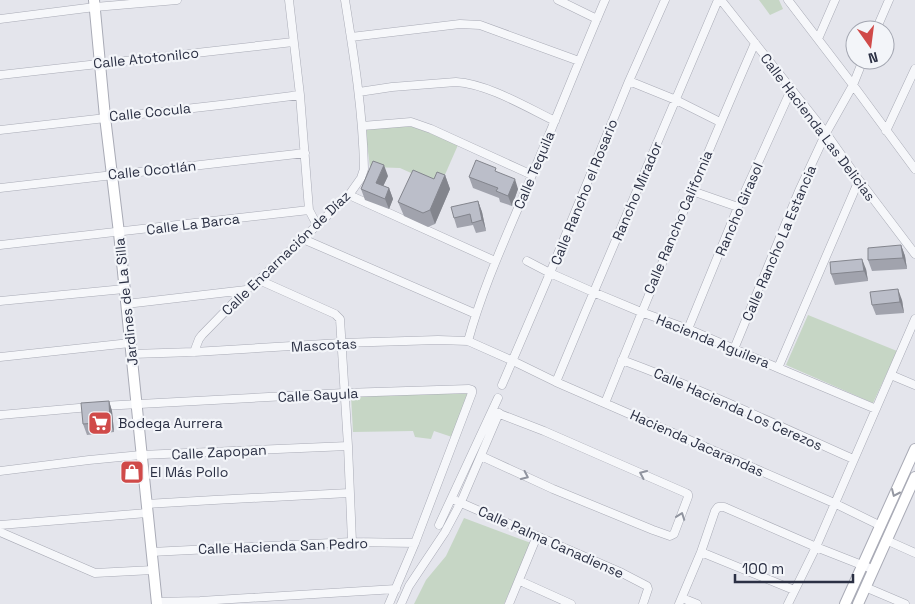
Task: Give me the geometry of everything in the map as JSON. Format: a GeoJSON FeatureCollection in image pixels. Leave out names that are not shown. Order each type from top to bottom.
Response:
{"type":"FeatureCollection","features":[{"type":"Feature","properties":{"kind":"street"},"geometry":{"type":"LineString","coordinates":[[0,19],[95,4],[177,0]]}},
{"type":"Feature","properties":{"kind":"street"},"geometry":{"type":"LineString","coordinates":[[289,0],[300,95],[309,210],[317,225]]}},
{"type":"Feature","properties":{"kind":"street","name":"Calle Encarnación de Díaz"},"geometry":{"type":"LineString","coordinates":[[194,352],[202,335],[246,290],[349,195],[361,178],[364,169],[359,92],[345,0]]}},
{"type":"Feature","properties":{"kind":"street"},"geometry":{"type":"LineString","coordinates":[[558,0],[597,19]]}},
{"type":"Feature","properties":{"kind":"street","name":"Calle Tequila"},"geometry":{"type":"LineString","coordinates":[[468,341],[495,261],[605,0]]}},
{"type":"Feature","properties":{"kind":"street","name":"Calle Rancho el Rosario"},"geometry":{"type":"LineString","coordinates":[[502,385],[629,81],[665,0]]}},
{"type":"Feature","properties":{"kind":"street","name":"Calle Hacienda Las Delicias"},"geometry":{"type":"LineString","coordinates":[[720,0],[826,133],[915,254]]}},
{"type":"Feature","properties":{"kind":"street","name":"Rancho Mirador"},"geometry":{"type":"LineString","coordinates":[[556,382],[593,292],[720,0]]}},
{"type":"Feature","properties":{"kind":"street"},"geometry":{"type":"LineString","coordinates":[[788,0],[915,169]]}},
{"type":"Feature","properties":{"kind":"street"},"geometry":{"type":"LineString","coordinates":[[818,39],[835,0]]}},
{"type":"Feature","properties":{"kind":"street"},"geometry":{"type":"LineString","coordinates":[[880,20],[889,0]]}},
{"type":"Feature","properties":{"kind":"street","name":"Jardines de La Silla"},"geometry":{"type":"LineString","coordinates":[[95,4],[105,117],[132,354],[157,603]]}},
{"type":"Feature","properties":{"kind":"street"},"geometry":{"type":"LineString","coordinates":[[351,37],[473,24],[579,61]]}},
{"type":"Feature","properties":{"kind":"street","name":"Calle Atotonilco"},"geometry":{"type":"LineString","coordinates":[[0,75],[293,42]]}},
{"type":"Feature","properties":{"kind":"street","name":"Calle Rancho California"},"geometry":{"type":"LineString","coordinates":[[605,403],[720,122],[755,43]]}},
{"type":"Feature","properties":{"kind":"street"},"geometry":{"type":"LineString","coordinates":[[886,131],[915,69]]}},
{"type":"Feature","properties":{"kind":"street","name":"Calle Rancho La Estancia"},"geometry":{"type":"LineString","coordinates":[[734,348],[826,133],[859,70]]}},
{"type":"Feature","properties":{"kind":"street"},"geometry":{"type":"LineString","coordinates":[[629,81],[676,100],[720,122]]}},
{"type":"Feature","properties":{"kind":"street"},"geometry":{"type":"LineString","coordinates":[[359,92],[464,82],[503,96],[555,121]]}},
{"type":"Feature","properties":{"kind":"street","name":"Rancho Girasol"},"geometry":{"type":"LineString","coordinates":[[688,329],[738,207],[791,90]]}},
{"type":"Feature","properties":{"kind":"street","name":"Calle Cocula"},"geometry":{"type":"LineString","coordinates":[[0,130],[300,95]]}},
{"type":"Feature","properties":{"kind":"street"},"geometry":{"type":"LineString","coordinates":[[362,126],[411,122],[431,129],[532,175]]}},
{"type":"Feature","properties":{"kind":"street","name":"Calle Ocotlán"},"geometry":{"type":"LineString","coordinates":[[0,188],[305,153]]}},
{"type":"Feature","properties":{"kind":"street"},"geometry":{"type":"LineString","coordinates":[[778,368],[859,180]]}},
{"type":"Feature","properties":{"kind":"street"},"geometry":{"type":"LineString","coordinates":[[692,191],[738,207]]}},
{"type":"Feature","properties":{"kind":"street"},"geometry":{"type":"LineString","coordinates":[[349,195],[495,261]]}},
{"type":"Feature","properties":{"kind":"street","name":"Calle La Barca"},"geometry":{"type":"LineString","coordinates":[[0,245],[309,210]]}},
{"type":"Feature","properties":{"kind":"street"},"geometry":{"type":"LineString","coordinates":[[303,239],[476,314]]}},
{"type":"Feature","properties":{"kind":"street","name":"Hacienda Aguilera"},"geometry":{"type":"LineString","coordinates":[[527,261],[593,292],[734,348],[876,409]]}},
{"type":"Feature","properties":{"kind":"street"},"geometry":{"type":"LineString","coordinates":[[259,280],[336,314],[340,319],[352,542]]}},
{"type":"Feature","properties":{"kind":"street"},"geometry":{"type":"LineString","coordinates":[[0,301],[124,289]]}},
{"type":"Feature","properties":{"kind":"street"},"geometry":{"type":"LineString","coordinates":[[126,304],[246,290]]}},
{"type":"Feature","properties":{"kind":"street"},"geometry":{"type":"LineString","coordinates":[[788,604],[816,547],[915,319]]}},
{"type":"Feature","properties":{"kind":"street","name":"Mascotas"},"geometry":{"type":"LineString","coordinates":[[132,354],[438,340],[468,341],[513,361]]}},
{"type":"Feature","properties":{"kind":"street"},"geometry":{"type":"LineString","coordinates":[[0,357],[130,343]]}},
{"type":"Feature","properties":{"kind":"street","name":"Calle Hacienda Los Cerezos"},"geometry":{"type":"LineString","coordinates":[[622,360],[732,404],[853,459]]}},
{"type":"Feature","properties":{"kind":"street","name":"Hacienda Jacarandas"},"geometry":{"type":"LineString","coordinates":[[513,361],[556,382],[834,503],[881,526]]}},
{"type":"Feature","properties":{"kind":"street"},"geometry":{"type":"LineString","coordinates":[[891,375],[915,385]]}},
{"type":"Feature","properties":{"kind":"street","name":"Calle Sayula"},"geometry":{"type":"LineString","coordinates":[[0,415],[137,404],[344,393],[472,390],[414,543]]}},
{"type":"Feature","properties":{"kind":"street"},"geometry":{"type":"LineString","coordinates":[[401,604],[409,586],[445,532],[461,502],[481,456],[496,412],[498,398]]}},
{"type":"Feature","properties":{"kind":"street"},"geometry":{"type":"LineString","coordinates":[[481,456],[553,490],[671,536],[674,534],[688,497],[688,494],[552,434],[496,412]]}},
{"type":"Feature","properties":{"kind":"street"},"geometry":{"type":"LineString","coordinates":[[439,525],[496,412]]}},
{"type":"Feature","properties":{"kind":"street","name":"Calle Zapopan"},"geometry":{"type":"LineString","coordinates":[[0,470],[141,455],[348,446]]}},
{"type":"Feature","properties":{"kind":"street"},"geometry":{"type":"LineString","coordinates":[[845,604],[915,448]]}},
{"type":"Feature","properties":{"kind":"street"},"geometry":{"type":"LineString","coordinates":[[858,604],[886,540],[911,496],[915,477]]}},
{"type":"Feature","properties":{"kind":"street"},"geometry":{"type":"LineString","coordinates":[[0,525],[214,500],[349,493]]}},
{"type":"Feature","properties":{"kind":"street","name":"Calle Palma Canadiense"},"geometry":{"type":"LineString","coordinates":[[452,499],[622,573],[647,586],[643,604]]}},
{"type":"Feature","properties":{"kind":"street"},"geometry":{"type":"LineString","coordinates":[[697,604],[681,601],[701,552],[715,510],[718,507],[724,507],[872,570]]}},
{"type":"Feature","properties":{"kind":"street"},"geometry":{"type":"LineString","coordinates":[[0,532],[96,573],[153,570]]}},
{"type":"Feature","properties":{"kind":"street"},"geometry":{"type":"LineString","coordinates":[[509,604],[537,536]]}},
{"type":"Feature","properties":{"kind":"street"},"geometry":{"type":"LineString","coordinates":[[886,540],[915,553]]}},
{"type":"Feature","properties":{"kind":"street","name":"Calle Hacienda San Pedro"},"geometry":{"type":"LineString","coordinates":[[151,552],[352,542],[414,543]]}},
{"type":"Feature","properties":{"kind":"street"},"geometry":{"type":"LineString","coordinates":[[389,604],[414,543]]}},
{"type":"Feature","properties":{"kind":"street"},"geometry":{"type":"LineString","coordinates":[[701,552],[794,590]]}},
{"type":"Feature","properties":{"kind":"street"},"geometry":{"type":"LineString","coordinates":[[520,580],[571,604]]}},
{"type":"Feature","properties":{"kind":"street"},"geometry":{"type":"LineString","coordinates":[[865,587],[905,604]]}},
{"type":"Feature","properties":{"kind":"street"},"geometry":{"type":"LineString","coordinates":[[157,603],[201,603],[396,589]]}},
{"type":"Feature","properties":{"kind":"green space"},"geometry":{"type":"Polygon","coordinates":[[[759,0],[779,0],[783,9],[770,15],[759,0]]]}},
{"type":"Feature","properties":{"kind":"green space"},"geometry":{"type":"Polygon","coordinates":[[[413,126],[458,145],[440,186],[400,168],[370,167],[365,129],[413,126]]]}},
{"type":"Feature","properties":{"kind":"green space"},"geometry":{"type":"Polygon","coordinates":[[[808,315],[897,351],[873,403],[786,365],[808,315]]]}},
{"type":"Feature","properties":{"kind":"green space"},"geometry":{"type":"Polygon","coordinates":[[[469,394],[452,437],[434,431],[431,439],[415,437],[413,431],[353,432],[351,396],[469,394]]]}},
{"type":"Feature","properties":{"kind":"green space"},"geometry":{"type":"Polygon","coordinates":[[[464,518],[531,543],[504,604],[414,604],[426,580],[446,556],[464,518]]]}},
{"type":"Feature","properties":{"kind":"building"},"geometry":{"type":"Polygon","coordinates":[[[476,160],[496,168],[495,171],[515,179],[508,196],[496,191],[498,188],[469,177],[476,160]]]}},
{"type":"Feature","properties":{"kind":"building"},"geometry":{"type":"Polygon","coordinates":[[[373,161],[384,165],[376,183],[389,188],[385,199],[361,189],[373,161]]]}},
{"type":"Feature","properties":{"kind":"building"},"geometry":{"type":"Polygon","coordinates":[[[413,170],[434,179],[437,172],[445,175],[430,210],[423,213],[398,202],[413,170]]]}},
{"type":"Feature","properties":{"kind":"building"},"geometry":{"type":"Polygon","coordinates":[[[478,201],[482,220],[472,223],[470,214],[454,218],[451,207],[478,201]]]}},
{"type":"Feature","properties":{"kind":"building"},"geometry":{"type":"Polygon","coordinates":[[[901,245],[903,258],[868,260],[868,248],[901,245]]]}},
{"type":"Feature","properties":{"kind":"building"},"geometry":{"type":"Polygon","coordinates":[[[862,259],[864,271],[831,274],[830,262],[862,259]]]}},
{"type":"Feature","properties":{"kind":"building"},"geometry":{"type":"Polygon","coordinates":[[[898,289],[900,302],[872,305],[870,292],[898,289]]]}},
{"type":"Feature","properties":{"kind":"building"},"geometry":{"type":"Polygon","coordinates":[[[109,401],[110,422],[83,424],[81,403],[109,401]]]}},
{"type":"Feature","properties":{"kind":"place","name":"Bodega Aurrera"},"geometry":{"type":"Point","coordinates":[100,423]}},
{"type":"Feature","properties":{"kind":"place","name":"El Más Pollo"},"geometry":{"type":"Point","coordinates":[132,472]}}]}
